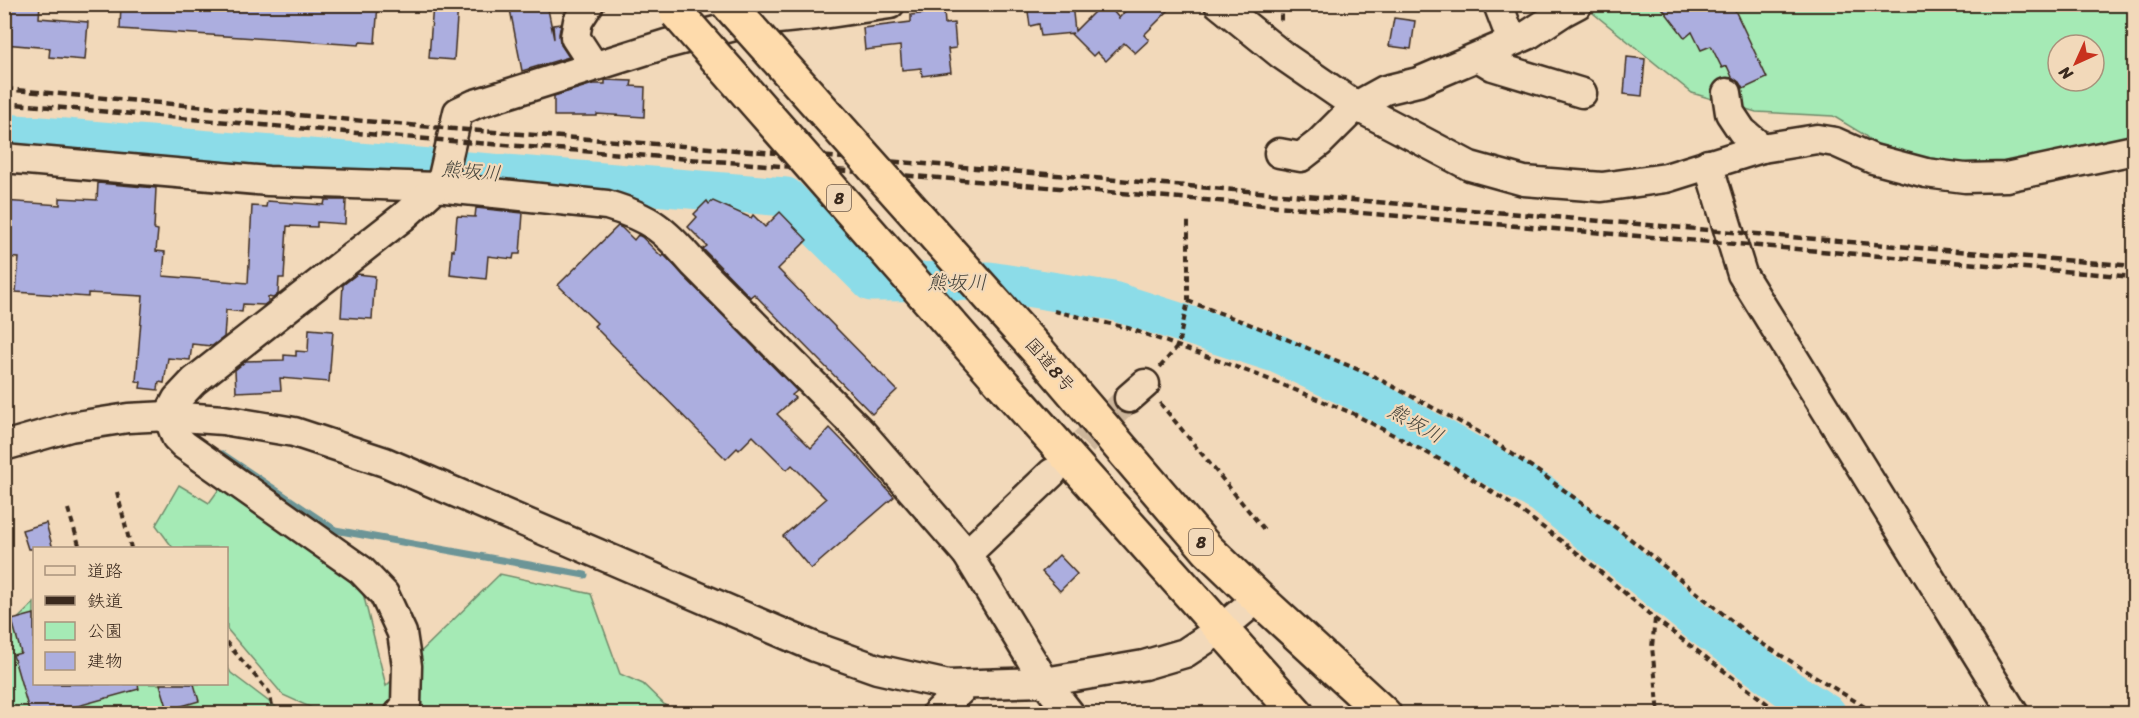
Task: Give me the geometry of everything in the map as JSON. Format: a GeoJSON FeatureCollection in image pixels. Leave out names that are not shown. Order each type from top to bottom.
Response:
{"type":"FeatureCollection","features":[{"type":"Feature","properties":{"kind":"highway","name":"国道8号"},"geometry":{"type":"LineString","coordinates":[[728,4],[1039,352],[1208,550],[1384,714]]}},
{"type":"Feature","properties":{"kind":"highway","name":"8"},"geometry":{"type":"LineString","coordinates":[[673,9],[1297,714]]}},
{"type":"Feature","properties":{"kind":"street"},"geometry":{"type":"LineString","coordinates":[[589,4],[578,21],[575,37],[594,66]]}},
{"type":"Feature","properties":{"kind":"street"},"geometry":{"type":"LineString","coordinates":[[399,714],[406,705],[407,666],[402,633],[384,594],[361,570],[184,445],[176,437],[168,416],[177,399],[194,381],[403,217],[442,175],[458,112],[475,104],[594,66],[750,22],[890,4]]}},
{"type":"Feature","properties":{"kind":"street"},"geometry":{"type":"LineString","coordinates":[[1219,4],[1282,56],[1356,105],[1470,166],[1524,181],[1602,187],[1666,178],[1762,148],[1817,139],[1835,142],[1873,159],[1926,173],[1965,178],[2006,177],[2134,150]]}},
{"type":"Feature","properties":{"kind":"street"},"geometry":{"type":"LineString","coordinates":[[1498,4],[1512,41]]}},
{"type":"Feature","properties":{"kind":"street"},"geometry":{"type":"LineString","coordinates":[[1279,153],[1301,157],[1319,143],[1356,105],[1385,90],[1418,82],[1528,35],[1578,4]]}},
{"type":"Feature","properties":{"kind":"street"},"geometry":{"type":"LineString","coordinates":[[1478,57],[1493,66],[1582,93]]}},
{"type":"Feature","properties":{"kind":"street"},"geometry":{"type":"LineString","coordinates":[[1727,93],[1730,113],[1742,131],[1762,148]]}},
{"type":"Feature","properties":{"kind":"street"},"geometry":{"type":"LineString","coordinates":[[4,158],[268,181],[442,175],[608,205],[631,212],[651,222],[671,237],[694,264],[863,434],[967,554],[1045,682],[1070,714]]}},
{"type":"Feature","properties":{"kind":"street"},"geometry":{"type":"LineString","coordinates":[[1708,164],[1742,274],[2014,714]]}},
{"type":"Feature","properties":{"kind":"street"},"geometry":{"type":"LineString","coordinates":[[4,446],[70,427],[128,418],[168,416],[222,420],[294,432],[385,462],[815,647],[877,669],[948,685],[1045,682],[1144,665],[1185,653],[1221,629],[1258,598]]}},
{"type":"Feature","properties":{"kind":"street"},"geometry":{"type":"LineString","coordinates":[[967,554],[1052,473]]}},
{"type":"Feature","properties":{"kind":"street"},"geometry":{"type":"LineString","coordinates":[[936,714],[966,685]]}},
{"type":"Feature","properties":{"kind":"path"},"geometry":{"type":"LineString","coordinates":[[1188,220],[1188,301],[1178,346],[1137,391],[1266,532]]}},
{"type":"Feature","properties":{"kind":"path"},"geometry":{"type":"LineString","coordinates":[[1188,301],[1265,330],[1373,376],[1477,431],[1532,467],[1623,533],[1753,639],[1876,714]]}},
{"type":"Feature","properties":{"kind":"path"},"geometry":{"type":"LineString","coordinates":[[1054,311],[1128,328],[1352,413],[1452,466],[1526,514],[1584,558],[1655,619],[1781,714]]}},
{"type":"Feature","properties":{"kind":"path"},"geometry":{"type":"LineString","coordinates":[[117,492],[131,547]]}},
{"type":"Feature","properties":{"kind":"path"},"geometry":{"type":"LineString","coordinates":[[68,509],[79,547]]}},
{"type":"Feature","properties":{"kind":"path"},"geometry":{"type":"LineString","coordinates":[[1655,619],[1652,647],[1659,714]]}},
{"type":"Feature","properties":{"kind":"path"},"geometry":{"type":"LineString","coordinates":[[228,644],[269,692],[274,714]]}},
{"type":"Feature","properties":{"kind":"green space"},"geometry":{"type":"Polygon","coordinates":[[[1583,5],[2134,5],[2134,141],[2040,159],[1975,166],[1885,153],[1863,134],[1833,116],[1756,112],[1692,93],[1583,5]]]}},
{"type":"Feature","properties":{"kind":"green space"},"geometry":{"type":"Polygon","coordinates":[[[179,485],[209,503],[222,485],[360,581],[386,686],[500,574],[591,594],[620,674],[643,684],[673,713],[323,713],[283,695],[228,630],[228,547],[172,547],[156,525],[179,485]]]}},
{"type":"Feature","properties":{"kind":"green space"},"geometry":{"type":"Polygon","coordinates":[[[33,604],[33,685],[228,685],[228,668],[231,673],[284,713],[5,713],[4,632],[33,604]]]}},
{"type":"Feature","properties":{"kind":"building"},"geometry":{"type":"Polygon","coordinates":[[[4,4],[40,4],[39,18],[88,22],[85,60],[49,57],[50,48],[4,44],[4,4]]]}},
{"type":"Feature","properties":{"kind":"building"},"geometry":{"type":"Polygon","coordinates":[[[121,4],[378,4],[375,43],[360,42],[359,45],[120,29],[121,4]]]}},
{"type":"Feature","properties":{"kind":"building"},"geometry":{"type":"Polygon","coordinates":[[[433,4],[458,4],[454,60],[429,58],[433,4]]]}},
{"type":"Feature","properties":{"kind":"building"},"geometry":{"type":"Polygon","coordinates":[[[509,4],[547,4],[554,39],[553,25],[561,24],[559,34],[561,45],[569,57],[522,71],[509,4]]]}},
{"type":"Feature","properties":{"kind":"building"},"geometry":{"type":"Polygon","coordinates":[[[1027,4],[1072,4],[1075,31],[1102,4],[1107,4],[1119,18],[1132,4],[1175,4],[1144,35],[1149,40],[1135,53],[1124,43],[1106,61],[1097,52],[1093,56],[1071,34],[1073,33],[1041,36],[1039,24],[1030,26],[1027,4]]]}},
{"type":"Feature","properties":{"kind":"building"},"geometry":{"type":"Polygon","coordinates":[[[1659,4],[1732,4],[1767,78],[1743,89],[1732,77],[1727,66],[1722,68],[1711,46],[1701,50],[1692,32],[1685,38],[1659,4]]]}},
{"type":"Feature","properties":{"kind":"building"},"geometry":{"type":"Polygon","coordinates":[[[944,11],[945,24],[954,23],[956,48],[948,49],[951,72],[922,76],[921,68],[902,70],[900,46],[865,50],[863,28],[911,22],[911,15],[944,11]]]}},
{"type":"Feature","properties":{"kind":"building"},"geometry":{"type":"Polygon","coordinates":[[[1394,18],[1415,21],[1411,49],[1389,46],[1394,18]]]}},
{"type":"Feature","properties":{"kind":"building"},"geometry":{"type":"Polygon","coordinates":[[[1627,57],[1645,59],[1642,96],[1624,94],[1627,57]]]}},
{"type":"Feature","properties":{"kind":"building"},"geometry":{"type":"Polygon","coordinates":[[[605,80],[632,81],[631,86],[645,87],[644,117],[597,114],[597,116],[554,116],[554,96],[593,84],[605,84],[605,80]]]}},
{"type":"Feature","properties":{"kind":"building"},"geometry":{"type":"Polygon","coordinates":[[[98,183],[156,188],[154,229],[158,230],[156,251],[165,252],[163,276],[248,283],[252,206],[266,207],[267,201],[324,205],[325,200],[346,200],[345,224],[317,222],[317,227],[287,226],[284,278],[279,278],[278,294],[273,298],[268,297],[268,302],[264,305],[243,304],[242,312],[226,310],[224,337],[212,346],[192,344],[190,360],[168,358],[164,383],[159,382],[158,390],[140,388],[141,382],[136,381],[143,296],[88,293],[88,297],[16,292],[19,258],[4,257],[4,201],[60,205],[60,198],[97,200],[98,183]]]}},
{"type":"Feature","properties":{"kind":"building"},"geometry":{"type":"Polygon","coordinates":[[[707,201],[709,204],[713,201],[751,218],[753,215],[765,227],[780,212],[807,240],[778,269],[897,390],[872,414],[754,294],[750,297],[703,249],[707,246],[688,227],[697,217],[694,214],[707,201]]]}},
{"type":"Feature","properties":{"kind":"building"},"geometry":{"type":"Polygon","coordinates":[[[476,208],[523,213],[520,254],[514,254],[513,259],[488,256],[486,279],[450,275],[457,216],[475,217],[476,208]]]}},
{"type":"Feature","properties":{"kind":"building"},"geometry":{"type":"Polygon","coordinates":[[[618,226],[634,240],[638,235],[642,237],[662,257],[664,255],[797,391],[792,395],[795,398],[777,414],[811,448],[830,428],[894,497],[811,569],[783,536],[826,499],[792,465],[787,470],[753,436],[726,459],[594,326],[597,323],[558,285],[618,226]]]}},
{"type":"Feature","properties":{"kind":"building"},"geometry":{"type":"Polygon","coordinates":[[[357,274],[375,276],[372,319],[341,317],[343,285],[357,274]]]}},
{"type":"Feature","properties":{"kind":"building"},"geometry":{"type":"Polygon","coordinates":[[[309,329],[333,331],[329,382],[280,378],[281,390],[236,392],[235,370],[246,361],[284,360],[284,355],[296,356],[296,351],[308,352],[309,329]]]}},
{"type":"Feature","properties":{"kind":"building"},"geometry":{"type":"Polygon","coordinates":[[[46,523],[52,547],[28,549],[22,530],[46,523]]]}},
{"type":"Feature","properties":{"kind":"building"},"geometry":{"type":"Polygon","coordinates":[[[1059,555],[1077,574],[1060,591],[1042,572],[1059,555]]]}},
{"type":"Feature","properties":{"kind":"building"},"geometry":{"type":"Polygon","coordinates":[[[33,614],[33,685],[138,685],[139,689],[49,714],[30,714],[13,655],[21,653],[12,620],[33,614]]]}},
{"type":"Feature","properties":{"kind":"building"},"geometry":{"type":"Polygon","coordinates":[[[160,685],[194,685],[199,701],[168,710],[160,685]]]}},
{"type":"Feature","properties":{"kind":"waterway","name":"熊坂川"},"geometry":{"type":"LineString","coordinates":[[4,133],[786,197],[871,282],[989,281],[1113,301],[1278,354],[1361,393],[1542,494],[1700,624],[1791,691],[1827,714]]}},
{"type":"Feature","properties":{"kind":"waterway"},"geometry":{"type":"LineString","coordinates":[[222,454],[335,530],[585,575]]}},
{"type":"Feature","properties":{"kind":"tunnel"},"geometry":{"type":"LineString","coordinates":[[1053,472],[1129,398]]}},
{"type":"Feature","properties":{"kind":"railway"},"geometry":{"type":"LineString","coordinates":[[4,89],[454,129],[939,165],[2134,266]]}},
{"type":"Feature","properties":{"kind":"railway"},"geometry":{"type":"LineString","coordinates":[[4,103],[2134,277]]}}]}
